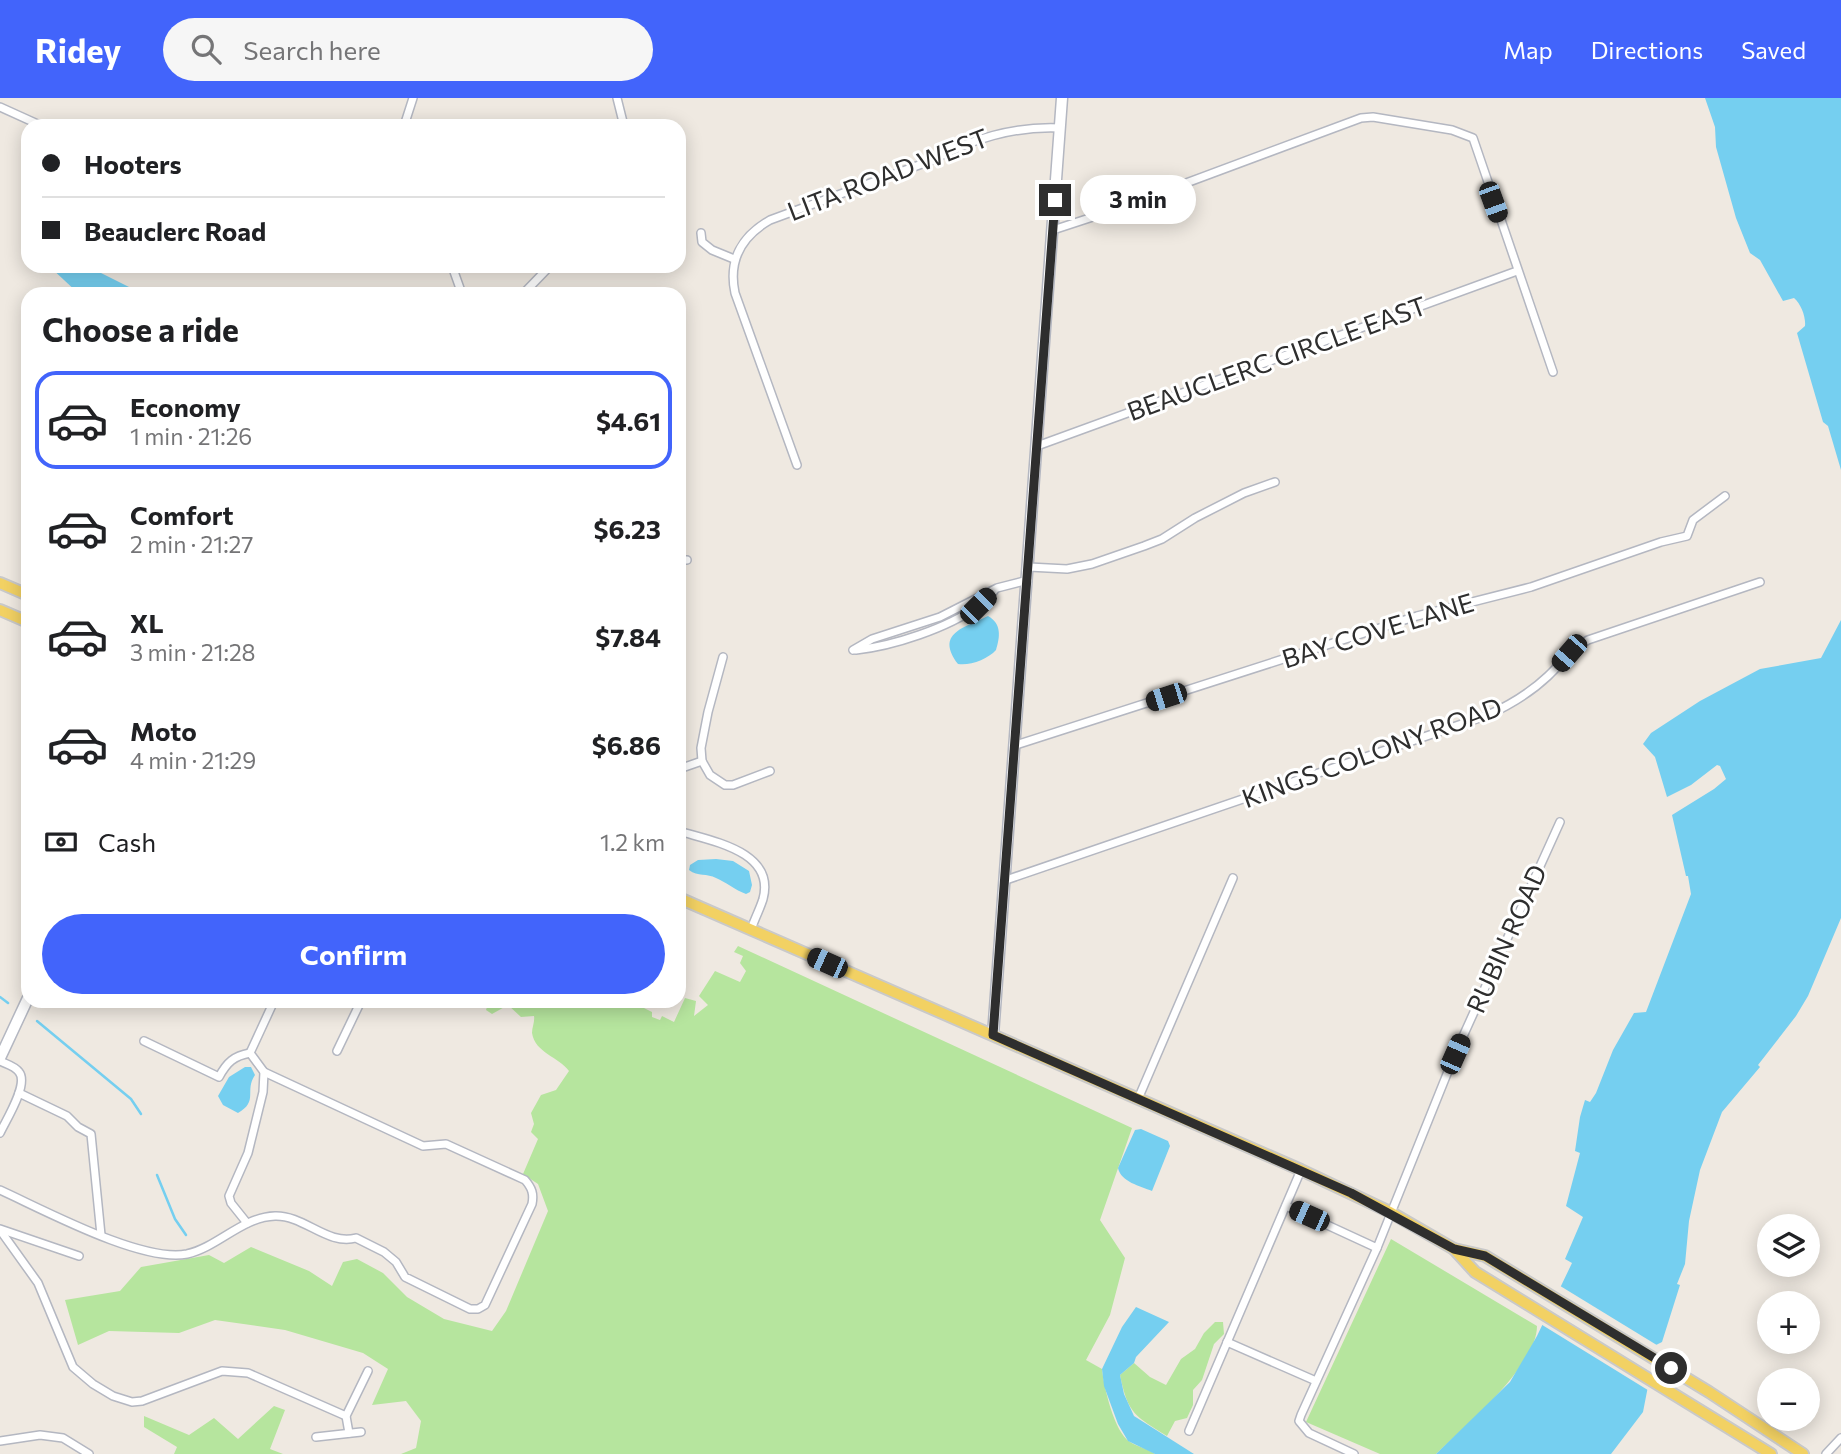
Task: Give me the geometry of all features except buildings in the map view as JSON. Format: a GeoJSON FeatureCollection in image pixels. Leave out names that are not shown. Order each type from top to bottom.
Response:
{"type":"FeatureCollection","features":[{"type":"Feature","properties":{"kind":"main road"},"geometry":{"type":"LineString","coordinates":[[0,583],[21,592]]}},
{"type":"Feature","properties":{"kind":"main road"},"geometry":{"type":"LineString","coordinates":[[0,610],[21,619]]}},
{"type":"Feature","properties":{"kind":"main road"},"geometry":{"type":"LineString","coordinates":[[686,901],[1301,1170],[1390,1212],[1454,1249],[1485,1256],[1671,1368],[1797,1452]]}},
{"type":"Feature","properties":{"kind":"main road"},"geometry":{"type":"LineString","coordinates":[[1454,1249],[1475,1272],[1771,1454]]}},
{"type":"Feature","properties":{"kind":"main road"},"geometry":{"type":"LineString","coordinates":[[1744,1437],[1756,1454]]}},
{"type":"Feature","properties":{"kind":"street"},"geometry":{"type":"LineString","coordinates":[[406,119],[414,98]]}},
{"type":"Feature","properties":{"kind":"street"},"geometry":{"type":"LineString","coordinates":[[617,98],[622,119]]}},
{"type":"Feature","properties":{"kind":"street"},"geometry":{"type":"LineString","coordinates":[[993,1035],[1062,98]]}},
{"type":"Feature","properties":{"kind":"street"},"geometry":{"type":"LineString","coordinates":[[0,107],[27,119]]}},
{"type":"Feature","properties":{"kind":"street"},"geometry":{"type":"LineString","coordinates":[[1053,230],[1361,118],[1373,117],[1452,130],[1473,138],[1553,372]]}},
{"type":"Feature","properties":{"kind":"street","name":"LITA ROAD WEST"},"geometry":{"type":"LineString","coordinates":[[734,259],[750,234],[770,220],[993,135],[1032,127],[1060,128]]}},
{"type":"Feature","properties":{"kind":"street"},"geometry":{"type":"LineString","coordinates":[[701,233],[702,242],[712,250],[734,259],[735,293],[797,465]]}},
{"type":"Feature","properties":{"kind":"street","name":"BEAUCLERC CIRCLE EAST"},"geometry":{"type":"LineString","coordinates":[[1037,446],[1517,271]]}},
{"type":"Feature","properties":{"kind":"street"},"geometry":{"type":"LineString","coordinates":[[530,287],[543,273]]}},
{"type":"Feature","properties":{"kind":"street"},"geometry":{"type":"LineString","coordinates":[[1029,567],[1067,569],[1092,564],[1162,539],[1195,518],[1244,493],[1275,482]]}},
{"type":"Feature","properties":{"kind":"street","name":"BAY COVE LANE"},"geometry":{"type":"LineString","coordinates":[[1016,745],[1418,616],[1531,587],[1661,542],[1687,536],[1693,520],[1725,496]]}},
{"type":"Feature","properties":{"kind":"street"},"geometry":{"type":"LineString","coordinates":[[997,588],[978,606],[944,625],[874,648],[853,650],[872,639],[940,617],[997,588],[1028,580]]}},
{"type":"Feature","properties":{"kind":"street","name":"KINGS COLONY ROAD"},"geometry":{"type":"LineString","coordinates":[[1006,880],[1488,715],[1527,694],[1574,648],[1588,640],[1760,582]]}},
{"type":"Feature","properties":{"kind":"street"},"geometry":{"type":"LineString","coordinates":[[922,622],[924,632]]}},
{"type":"Feature","properties":{"kind":"street"},"geometry":{"type":"LineString","coordinates":[[723,656],[708,712],[701,748],[702,761],[710,775],[724,785],[733,785],[770,771]]}},
{"type":"Feature","properties":{"kind":"street"},"geometry":{"type":"LineString","coordinates":[[686,767],[702,761]]}},
{"type":"Feature","properties":{"kind":"street","name":"RUBIN ROAD"},"geometry":{"type":"LineString","coordinates":[[1354,1454],[1309,1433],[1299,1421],[1377,1248],[1455,1054],[1560,821]]}},
{"type":"Feature","properties":{"kind":"street"},"geometry":{"type":"LineString","coordinates":[[686,833],[744,853],[758,867],[764,889],[751,930]]}},
{"type":"Feature","properties":{"kind":"street"},"geometry":{"type":"LineString","coordinates":[[1138,1099],[1233,878]]}},
{"type":"Feature","properties":{"kind":"street"},"geometry":{"type":"LineString","coordinates":[[0,1133],[23,1084],[21,1073],[0,1059],[23,1008]]}},
{"type":"Feature","properties":{"kind":"street"},"geometry":{"type":"LineString","coordinates":[[250,1053],[271,1008]]}},
{"type":"Feature","properties":{"kind":"street"},"geometry":{"type":"LineString","coordinates":[[337,1051],[357,1008]]}},
{"type":"Feature","properties":{"kind":"street"},"geometry":{"type":"LineString","coordinates":[[144,1041],[219,1077],[229,1061],[238,1055],[250,1053]]}},
{"type":"Feature","properties":{"kind":"street"},"geometry":{"type":"LineString","coordinates":[[0,1191],[138,1250],[160,1254],[196,1251],[247,1223],[271,1216],[284,1216],[344,1241],[356,1238],[384,1252],[396,1262],[405,1277],[470,1309],[478,1310],[489,1298],[532,1204],[534,1196],[525,1180],[446,1144],[423,1146],[264,1072],[250,1053]]}},
{"type":"Feature","properties":{"kind":"street"},"geometry":{"type":"LineString","coordinates":[[247,1223],[231,1203],[229,1196],[248,1153],[255,1129],[263,1092],[264,1072]]}},
{"type":"Feature","properties":{"kind":"street"},"geometry":{"type":"LineString","coordinates":[[19,1093],[67,1116],[78,1127],[91,1134],[101,1235]]}},
{"type":"Feature","properties":{"kind":"street"},"geometry":{"type":"LineString","coordinates":[[1189,1431],[1301,1170]]}},
{"type":"Feature","properties":{"kind":"street"},"geometry":{"type":"LineString","coordinates":[[1286,1206],[1377,1248]]}},
{"type":"Feature","properties":{"kind":"street"},"geometry":{"type":"LineString","coordinates":[[0,1229],[79,1256]]}},
{"type":"Feature","properties":{"kind":"street"},"geometry":{"type":"LineString","coordinates":[[0,1229],[38,1283],[73,1367],[83,1377],[113,1396],[132,1402],[142,1401],[222,1371],[248,1373],[346,1416]]}},
{"type":"Feature","properties":{"kind":"street"},"geometry":{"type":"LineString","coordinates":[[1227,1342],[1316,1381]]}},
{"type":"Feature","properties":{"kind":"street"},"geometry":{"type":"LineString","coordinates":[[349,1433],[346,1416],[368,1370]]}},
{"type":"Feature","properties":{"kind":"street"},"geometry":{"type":"LineString","coordinates":[[316,1437],[361,1432]]}},
{"type":"Feature","properties":{"kind":"street"},"geometry":{"type":"LineString","coordinates":[[0,1441],[40,1435],[64,1438],[89,1454]]}},
{"type":"Feature","properties":{"kind":"street"},"geometry":{"type":"LineString","coordinates":[[1826,1454],[1841,1438]]}},
{"type":"Feature","properties":{"kind":"green space"},"geometry":{"type":"Polygon","coordinates":[[[738,946],[1132,1128],[1100,1220],[1125,1258],[1110,1315],[1086,1360],[1102,1369],[1111,1408],[1124,1437],[1155,1454],[401,1454],[416,1448],[421,1421],[406,1401],[372,1405],[388,1369],[363,1353],[285,1330],[215,1320],[179,1333],[109,1331],[78,1345],[65,1300],[120,1291],[141,1267],[209,1255],[224,1263],[251,1247],[309,1271],[332,1286],[343,1262],[357,1259],[383,1273],[407,1297],[444,1319],[492,1331],[506,1311],[548,1211],[538,1184],[523,1174],[538,1139],[531,1132],[534,1124],[531,1113],[541,1095],[556,1090],[569,1071],[542,1050],[534,1040],[534,1016],[521,1017],[511,1008],[644,1008],[652,1012],[652,1017],[660,1020],[662,1016],[674,1022],[680,1008],[686,1008],[686,998],[696,1001],[694,1016],[708,1005],[699,996],[715,971],[740,982],[746,971],[740,963],[743,956],[734,952],[738,946]]]}},
{"type":"Feature","properties":{"kind":"green space"},"geometry":{"type":"Polygon","coordinates":[[[487,1008],[503,1008],[492,1014],[487,1008]]]}},
{"type":"Feature","properties":{"kind":"green space"},"geometry":{"type":"Polygon","coordinates":[[[1391,1239],[1537,1326],[1534,1342],[1512,1377],[1436,1454],[1380,1454],[1306,1422],[1391,1239]]]}},
{"type":"Feature","properties":{"kind":"green space"},"geometry":{"type":"Polygon","coordinates":[[[1215,1322],[1223,1322],[1224,1334],[1214,1344],[1202,1380],[1193,1390],[1193,1405],[1187,1418],[1175,1421],[1167,1436],[1134,1413],[1126,1398],[1120,1375],[1134,1363],[1150,1377],[1166,1385],[1181,1359],[1195,1349],[1204,1333],[1215,1322]]]}},
{"type":"Feature","properties":{"kind":"green space"},"geometry":{"type":"Polygon","coordinates":[[[274,1406],[285,1410],[270,1449],[283,1454],[174,1454],[177,1447],[144,1427],[144,1416],[189,1435],[214,1418],[238,1439],[274,1406]]]}},
{"type":"Feature","properties":{"kind":"water"},"geometry":{"type":"Polygon","coordinates":[[[1705,98],[1841,98],[1841,470],[1828,426],[1823,422],[1797,333],[1805,326],[1805,319],[1794,298],[1783,301],[1760,260],[1750,253],[1736,218],[1716,147],[1715,127],[1705,98]]]}},
{"type":"Feature","properties":{"kind":"water"},"geometry":{"type":"Polygon","coordinates":[[[56,273],[101,273],[129,287],[72,287],[56,273]]]}},
{"type":"Feature","properties":{"kind":"water"},"geometry":{"type":"Polygon","coordinates":[[[988,616],[996,623],[999,631],[996,650],[979,661],[958,664],[952,654],[951,638],[962,628],[988,616]]]}},
{"type":"Feature","properties":{"kind":"water"},"geometry":{"type":"Polygon","coordinates":[[[1841,620],[1841,918],[1808,996],[1796,1016],[1758,1065],[1760,1067],[1722,1112],[1700,1170],[1689,1221],[1685,1264],[1662,1342],[1656,1345],[1643,1412],[1611,1454],[1436,1454],[1510,1382],[1537,1336],[1572,1263],[1565,1259],[1583,1217],[1566,1206],[1580,1153],[1575,1151],[1585,1100],[1590,1102],[1596,1093],[1613,1050],[1634,1013],[1646,1012],[1691,894],[1672,815],[1726,779],[1717,765],[1691,785],[1667,797],[1655,757],[1643,744],[1651,733],[1700,701],[1760,669],[1821,658],[1841,620]]]}},
{"type":"Feature","properties":{"kind":"water"},"geometry":{"type":"Polygon","coordinates":[[[698,860],[733,861],[749,871],[752,885],[750,892],[746,894],[713,877],[689,870],[690,865],[698,860]]]}},
{"type":"Feature","properties":{"kind":"water"},"geometry":{"type":"Polygon","coordinates":[[[245,1067],[251,1067],[255,1075],[250,1100],[238,1113],[223,1105],[218,1096],[229,1077],[245,1067]]]}},
{"type":"Feature","properties":{"kind":"water"},"geometry":{"type":"Polygon","coordinates":[[[1141,1129],[1168,1141],[1170,1146],[1152,1191],[1127,1180],[1118,1168],[1135,1130],[1141,1129]]]}},
{"type":"Feature","properties":{"kind":"water"},"geometry":{"type":"Polygon","coordinates":[[[1136,1307],[1169,1322],[1136,1357],[1134,1363],[1120,1375],[1124,1394],[1134,1416],[1194,1454],[1155,1454],[1128,1441],[1118,1424],[1104,1386],[1102,1369],[1122,1327],[1136,1307]]]}},
{"type":"Feature","properties":{"kind":"pier"},"geometry":{"type":"Polygon","coordinates":[[[1557,1284],[1660,1347],[1651,1392],[1539,1323],[1557,1284]]]}},
{"type":"Feature","properties":{"kind":"waterway"},"geometry":{"type":"LineString","coordinates":[[0,997],[8,1003]]}},
{"type":"Feature","properties":{"kind":"waterway"},"geometry":{"type":"LineString","coordinates":[[37,1021],[131,1099],[141,1114]]}},
{"type":"Feature","properties":{"kind":"waterway"},"geometry":{"type":"LineString","coordinates":[[157,1175],[175,1219],[186,1235]]}},
{"type":"Feature","properties":{"kind":"route"},"geometry":{"type":"LineString","coordinates":[[1055,200],[993,1035],[1351,1193],[1454,1249],[1485,1256],[1671,1368]]}}]}
